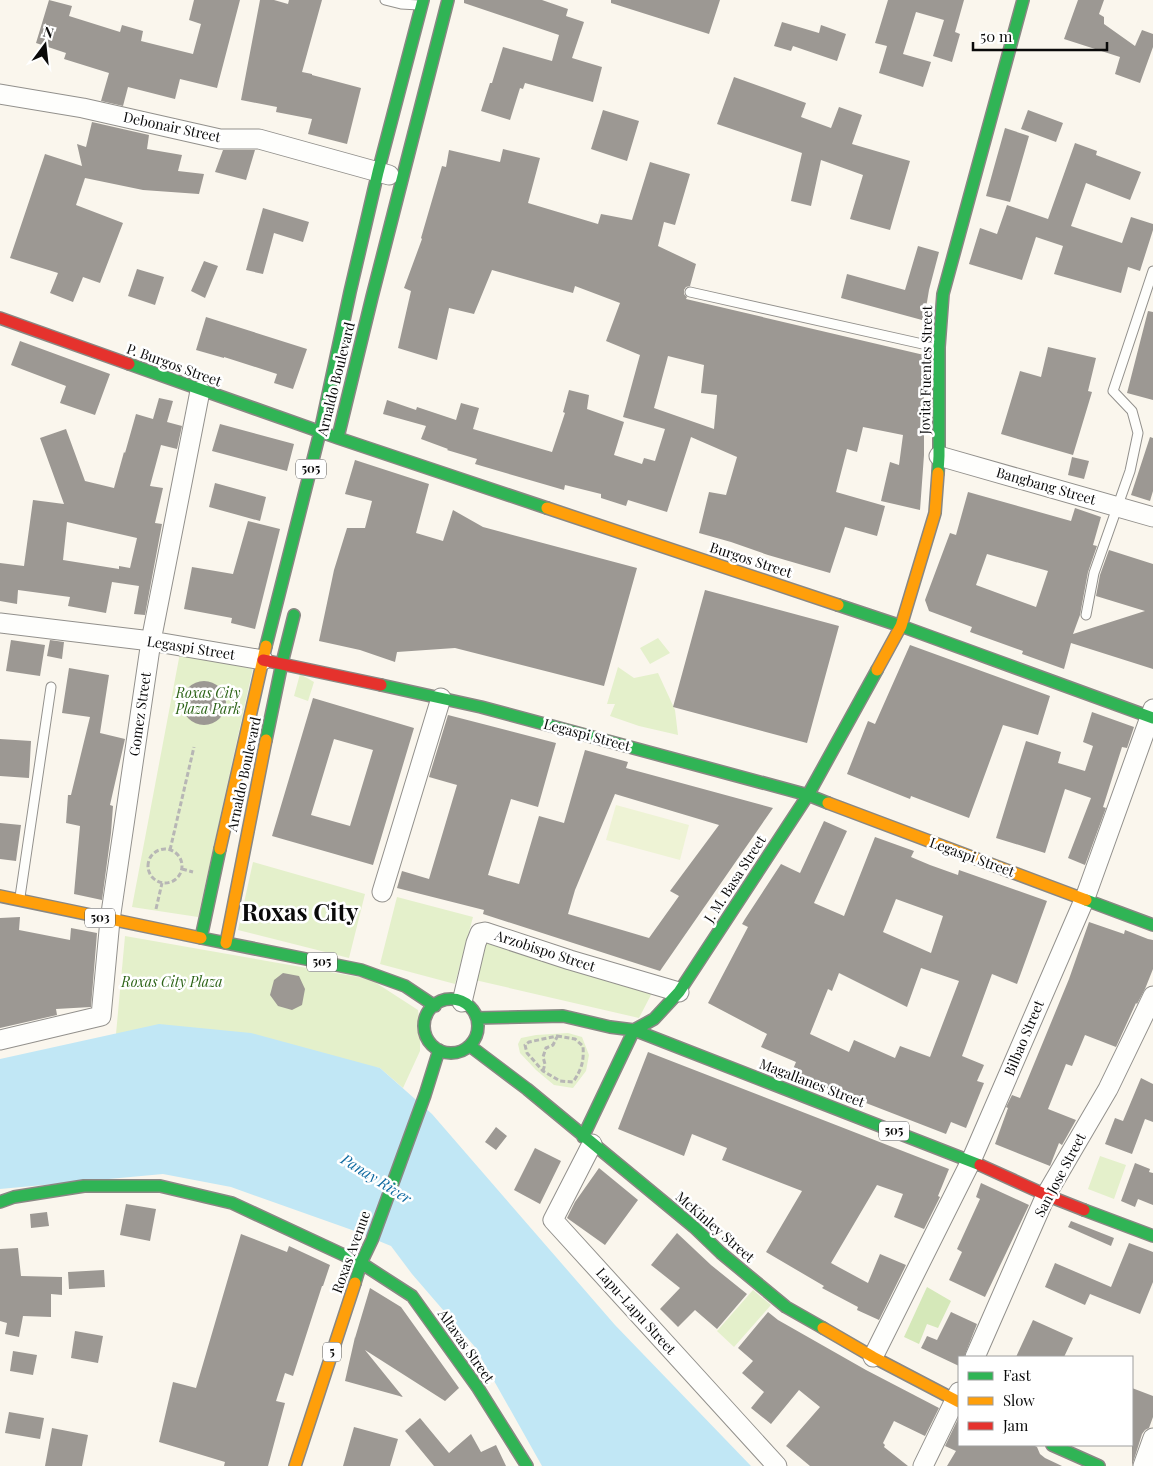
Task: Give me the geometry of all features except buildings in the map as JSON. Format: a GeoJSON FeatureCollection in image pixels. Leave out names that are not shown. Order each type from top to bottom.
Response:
{"type":"FeatureCollection","features":[{"type":"Feature","properties":{"kind":"main road","name":"Arnaldo Boulevard"},"geometry":{"type":"LineString","coordinates":[[336,443],[448,0]]}},
{"type":"Feature","properties":{"kind":"main road","name":"Jovita Fuentes Street"},"geometry":{"type":"LineString","coordinates":[[901,626],[935,512],[939,456],[939,347],[943,294],[1023,0]]}},
{"type":"Feature","properties":{"kind":"main road","name":"Arnaldo Boulevard"},"geometry":{"type":"LineString","coordinates":[[201,938],[213,877],[263,660],[320,432],[378,172],[423,3]]}},
{"type":"Feature","properties":{"kind":"main road","name":"P. Burgos Street"},"geometry":{"type":"LineString","coordinates":[[0,318],[320,432],[336,443]]}},
{"type":"Feature","properties":{"kind":"main road","name":"Burgos Street"},"geometry":{"type":"LineString","coordinates":[[336,443],[901,626],[1152,715]]}},
{"type":"Feature","properties":{"kind":"main road","name":"Arnaldo Boulevard"},"geometry":{"type":"LineString","coordinates":[[226,943],[282,663],[296,606]]}},
{"type":"Feature","properties":{"kind":"main road","name":"J. M. Basa Street"},"geometry":{"type":"LineString","coordinates":[[634,1030],[654,1019],[679,992],[808,795],[901,626]]}},
{"type":"Feature","properties":{"kind":"main road","name":"Legaspi Street"},"geometry":{"type":"LineString","coordinates":[[263,660],[481,707],[808,795],[1153,925]]}},
{"type":"Feature","properties":{"kind":"main road","name":"503"},"geometry":{"type":"LineString","coordinates":[[0,896],[201,938]]}},
{"type":"Feature","properties":{"kind":"main road","name":"505"},"geometry":{"type":"LineString","coordinates":[[201,938],[361,970],[405,986],[434,1006]]}},
{"type":"Feature","properties":{"kind":"main road"},"geometry":{"type":"LineString","coordinates":[[448,1000],[462,1002],[474,1011],[477,1018],[477,1033],[470,1046],[463,1050],[456,1053],[448,1053],[439,1050],[432,1045],[427,1037],[424,1029],[425,1020],[434,1006],[441,1002],[448,1000]]}},
{"type":"Feature","properties":{"kind":"main road","name":"Magallanes Street"},"geometry":{"type":"LineString","coordinates":[[477,1018],[563,1016],[610,1027],[634,1030],[971,1161],[1046,1195],[1153,1236]]}},
{"type":"Feature","properties":{"kind":"main road"},"geometry":{"type":"LineString","coordinates":[[588,1140],[634,1030]]}},
{"type":"Feature","properties":{"kind":"main road","name":"McKinley Street"},"geometry":{"type":"LineString","coordinates":[[470,1046],[527,1089],[694,1227],[721,1253],[786,1307],[873,1356],[958,1398]]}},
{"type":"Feature","properties":{"kind":"main road","name":"Roxas Avenue"},"geometry":{"type":"LineString","coordinates":[[295,1466],[361,1263],[372,1240],[439,1050]]}},
{"type":"Feature","properties":{"kind":"main road","name":"Altavas Street"},"geometry":{"type":"LineString","coordinates":[[0,1202],[14,1197],[84,1186],[160,1186],[232,1203],[361,1263],[412,1296],[478,1388],[527,1466]]}},
{"type":"Feature","properties":{"kind":"main road"},"geometry":{"type":"LineString","coordinates":[[1054,1446],[1099,1466]]}},
{"type":"Feature","properties":{"kind":"street","name":"Debonair Street"},"geometry":{"type":"LineString","coordinates":[[0,94],[83,108],[220,139],[259,139],[402,178]]}},
{"type":"Feature","properties":{"kind":"street","name":"Gomez Street"},"geometry":{"type":"LineString","coordinates":[[0,1040],[101,1016],[110,920],[151,641],[200,390]]}},
{"type":"Feature","properties":{"kind":"street","name":"Bangbang Street"},"geometry":{"type":"LineString","coordinates":[[939,456],[1153,517]]}},
{"type":"Feature","properties":{"kind":"street","name":"Legaspi Street"},"geometry":{"type":"LineString","coordinates":[[0,623],[151,641],[263,660]]}},
{"type":"Feature","properties":{"kind":"street"},"geometry":{"type":"LineString","coordinates":[[382,892],[441,698]]}},
{"type":"Feature","properties":{"kind":"street","name":"Bilbao Street"},"geometry":{"type":"LineString","coordinates":[[873,1356],[971,1161],[1084,898],[1152,715]]}},
{"type":"Feature","properties":{"kind":"street","name":"Arzobispo Street"},"geometry":{"type":"LineString","coordinates":[[462,1002],[476,942],[480,933],[485,932],[570,960],[679,992]]}},
{"type":"Feature","properties":{"kind":"street","name":"San Jose Street"},"geometry":{"type":"LineString","coordinates":[[975,1356],[1046,1195],[1108,1089],[1153,996]]}},
{"type":"Feature","properties":{"kind":"street","name":"Lapu-Lapu Street"},"geometry":{"type":"LineString","coordinates":[[588,1140],[554,1220],[777,1466]]}},
{"type":"Feature","properties":{"kind":"street"},"geometry":{"type":"LineString","coordinates":[[922,1466],[958,1398]]}},
{"type":"Feature","properties":{"kind":"street"},"geometry":{"type":"LineString","coordinates":[[1143,1466],[1153,1438]]}},
{"type":"Feature","properties":{"kind":"lane"},"geometry":{"type":"LineString","coordinates":[[385,0],[401,4],[423,3]]}},
{"type":"Feature","properties":{"kind":"lane"},"geometry":{"type":"LineString","coordinates":[[1086,615],[1094,573],[1130,471],[1138,434],[1132,411],[1113,391],[1153,271]]}},
{"type":"Feature","properties":{"kind":"lane"},"geometry":{"type":"LineString","coordinates":[[690,292],[939,347]]}},
{"type":"Feature","properties":{"kind":"lane"},"geometry":{"type":"LineString","coordinates":[[19,899],[51,687]]}},
{"type":"Feature","properties":{"kind":"path"},"geometry":{"type":"LineString","coordinates":[[170,850],[194,747]]}},
{"type":"Feature","properties":{"kind":"path"},"geometry":{"type":"LineString","coordinates":[[159,850],[170,850],[178,855],[181,860],[182,869],[172,882],[162,883],[152,878],[149,873],[148,862],[159,850]]}},
{"type":"Feature","properties":{"kind":"path"},"geometry":{"type":"LineString","coordinates":[[542,1071],[545,1064],[542,1057],[546,1048],[553,1045],[557,1036]]}},
{"type":"Feature","properties":{"kind":"path"},"geometry":{"type":"LineString","coordinates":[[557,1036],[575,1040],[583,1046],[584,1058],[580,1072],[572,1082],[560,1081],[542,1071],[527,1054],[525,1045],[528,1042],[557,1036]]}},
{"type":"Feature","properties":{"kind":"green space"},"geometry":{"type":"Polygon","coordinates":[[[658,638],[670,653],[650,664],[640,648],[658,638]]]}},
{"type":"Feature","properties":{"kind":"green space","name":"Roxas City Plaza Park"},"geometry":{"type":"Polygon","coordinates":[[[180,653],[253,668],[198,917],[132,907],[180,653]]]}},
{"type":"Feature","properties":{"kind":"green space"},"geometry":{"type":"Polygon","coordinates":[[[618,667],[634,678],[658,673],[675,710],[678,735],[639,726],[610,716],[615,704],[607,704],[618,667]]]}},
{"type":"Feature","properties":{"kind":"green space"},"geometry":{"type":"Polygon","coordinates":[[[300,674],[314,682],[308,701],[294,696],[300,674]]]}},
{"type":"Feature","properties":{"kind":"green space"},"geometry":{"type":"Polygon","coordinates":[[[616,805],[689,825],[680,860],[606,840],[616,805]]]}},
{"type":"Feature","properties":{"kind":"green space"},"geometry":{"type":"Polygon","coordinates":[[[253,862],[365,894],[349,958],[238,930],[253,862]]]}},
{"type":"Feature","properties":{"kind":"green space"},"geometry":{"type":"Polygon","coordinates":[[[397,897],[473,917],[455,984],[380,964],[397,897]]]}},
{"type":"Feature","properties":{"kind":"green space","name":"Roxas City Plaza"},"geometry":{"type":"Polygon","coordinates":[[[125,936],[370,979],[418,1010],[420,1051],[403,1088],[380,1068],[116,1034],[125,936]]]}},
{"type":"Feature","properties":{"kind":"green space"},"geometry":{"type":"Polygon","coordinates":[[[485,939],[653,991],[639,1018],[475,980],[485,939]]]}},
{"type":"Feature","properties":{"kind":"green space"},"geometry":{"type":"Polygon","coordinates":[[[568,1033],[582,1037],[589,1055],[586,1071],[573,1088],[554,1085],[520,1053],[518,1044],[521,1038],[568,1033]]]}},
{"type":"Feature","properties":{"kind":"green space"},"geometry":{"type":"Polygon","coordinates":[[[1100,1156],[1126,1165],[1114,1199],[1088,1189],[1100,1156]]]}},
{"type":"Feature","properties":{"kind":"green space"},"geometry":{"type":"Polygon","coordinates":[[[927,1287],[951,1301],[938,1328],[927,1324],[919,1344],[904,1337],[927,1287]]]}},
{"type":"Feature","properties":{"kind":"green space"},"geometry":{"type":"Polygon","coordinates":[[[753,1290],[771,1305],[734,1347],[717,1331],[753,1290]]]}},
{"type":"Feature","properties":{"kind":"water","name":"Panay River"},"geometry":{"type":"Polygon","coordinates":[[[159,1024],[251,1033],[380,1068],[432,1114],[615,1325],[751,1466],[542,1466],[475,1347],[412,1274],[391,1246],[352,1230],[231,1187],[163,1174],[0,1189],[0,1059],[159,1024]]]}},
{"type":"Feature","properties":{"kind":"traffic: fast"},"geometry":{"type":"LineString","coordinates":[[266,646],[320,432],[378,172],[423,0]]}},
{"type":"Feature","properties":{"kind":"traffic: fast"},"geometry":{"type":"LineString","coordinates":[[338,437],[448,0]]}},
{"type":"Feature","properties":{"kind":"traffic: fast"},"geometry":{"type":"LineString","coordinates":[[938,473],[939,347],[943,294],[1023,0]]}},
{"type":"Feature","properties":{"kind":"traffic: fast"},"geometry":{"type":"LineString","coordinates":[[129,364],[338,438],[547,508]]}},
{"type":"Feature","properties":{"kind":"traffic: fast"},"geometry":{"type":"LineString","coordinates":[[838,605],[901,626],[1153,718]]}},
{"type":"Feature","properties":{"kind":"traffic: fast"},"geometry":{"type":"LineString","coordinates":[[266,740],[294,615]]}},
{"type":"Feature","properties":{"kind":"traffic: fast"},"geometry":{"type":"LineString","coordinates":[[583,1137],[634,1030],[654,1019],[679,992],[808,795],[877,670]]}},
{"type":"Feature","properties":{"kind":"traffic: fast"},"geometry":{"type":"LineString","coordinates":[[381,685],[481,707],[808,795],[828,803]]}},
{"type":"Feature","properties":{"kind":"traffic: fast"},"geometry":{"type":"LineString","coordinates":[[220,849],[201,938],[361,970],[405,986],[435,1006]]}},
{"type":"Feature","properties":{"kind":"traffic: fast"},"geometry":{"type":"LineString","coordinates":[[1086,900],[1153,925]]}},
{"type":"Feature","properties":{"kind":"traffic: fast"},"geometry":{"type":"LineString","coordinates":[[451,999],[461,1001],[470,1007],[476,1016],[478,1026],[476,1036],[470,1045],[461,1051],[451,1053],[441,1051],[432,1045],[426,1036],[424,1026],[426,1016],[432,1007],[441,1001],[451,999]]}},
{"type":"Feature","properties":{"kind":"traffic: fast"},"geometry":{"type":"LineString","coordinates":[[477,1018],[563,1016],[610,1027],[634,1030],[980,1165]]}},
{"type":"Feature","properties":{"kind":"traffic: fast"},"geometry":{"type":"LineString","coordinates":[[470,1046],[527,1089],[694,1227],[721,1253],[786,1307],[823,1328]]}},
{"type":"Feature","properties":{"kind":"traffic: fast"},"geometry":{"type":"LineString","coordinates":[[355,1283],[425,1095],[439,1050]]}},
{"type":"Feature","properties":{"kind":"traffic: fast"},"geometry":{"type":"LineString","coordinates":[[0,1202],[14,1197],[84,1186],[160,1186],[232,1203],[361,1263],[412,1296],[478,1388],[527,1466]]}},
{"type":"Feature","properties":{"kind":"traffic: fast"},"geometry":{"type":"LineString","coordinates":[[1084,1210],[1153,1236]]}},
{"type":"Feature","properties":{"kind":"traffic: fast"},"geometry":{"type":"LineString","coordinates":[[1054,1446],[1099,1466]]}},
{"type":"Feature","properties":{"kind":"traffic: slow"},"geometry":{"type":"LineString","coordinates":[[877,670],[901,626],[935,513],[938,473]]}},
{"type":"Feature","properties":{"kind":"traffic: slow"},"geometry":{"type":"LineString","coordinates":[[547,508],[838,605]]}},
{"type":"Feature","properties":{"kind":"traffic: slow"},"geometry":{"type":"LineString","coordinates":[[220,849],[266,646]]}},
{"type":"Feature","properties":{"kind":"traffic: slow"},"geometry":{"type":"LineString","coordinates":[[226,943],[266,740]]}},
{"type":"Feature","properties":{"kind":"traffic: slow"},"geometry":{"type":"LineString","coordinates":[[828,803],[1086,900]]}},
{"type":"Feature","properties":{"kind":"traffic: slow"},"geometry":{"type":"LineString","coordinates":[[0,896],[201,938]]}},
{"type":"Feature","properties":{"kind":"traffic: slow"},"geometry":{"type":"LineString","coordinates":[[295,1466],[355,1283]]}},
{"type":"Feature","properties":{"kind":"traffic: slow"},"geometry":{"type":"LineString","coordinates":[[823,1328],[873,1357],[958,1401]]}},
{"type":"Feature","properties":{"kind":"traffic: jam"},"geometry":{"type":"LineString","coordinates":[[0,318],[129,364]]}},
{"type":"Feature","properties":{"kind":"traffic: jam"},"geometry":{"type":"LineString","coordinates":[[263,660],[381,685]]}},
{"type":"Feature","properties":{"kind":"traffic: jam"},"geometry":{"type":"LineString","coordinates":[[980,1165],[1084,1210]]}},
{"type":"Feature","properties":{"kind":"district","name":"Roxas City"},"geometry":{"type":"Point","coordinates":[300,913]}}]}
